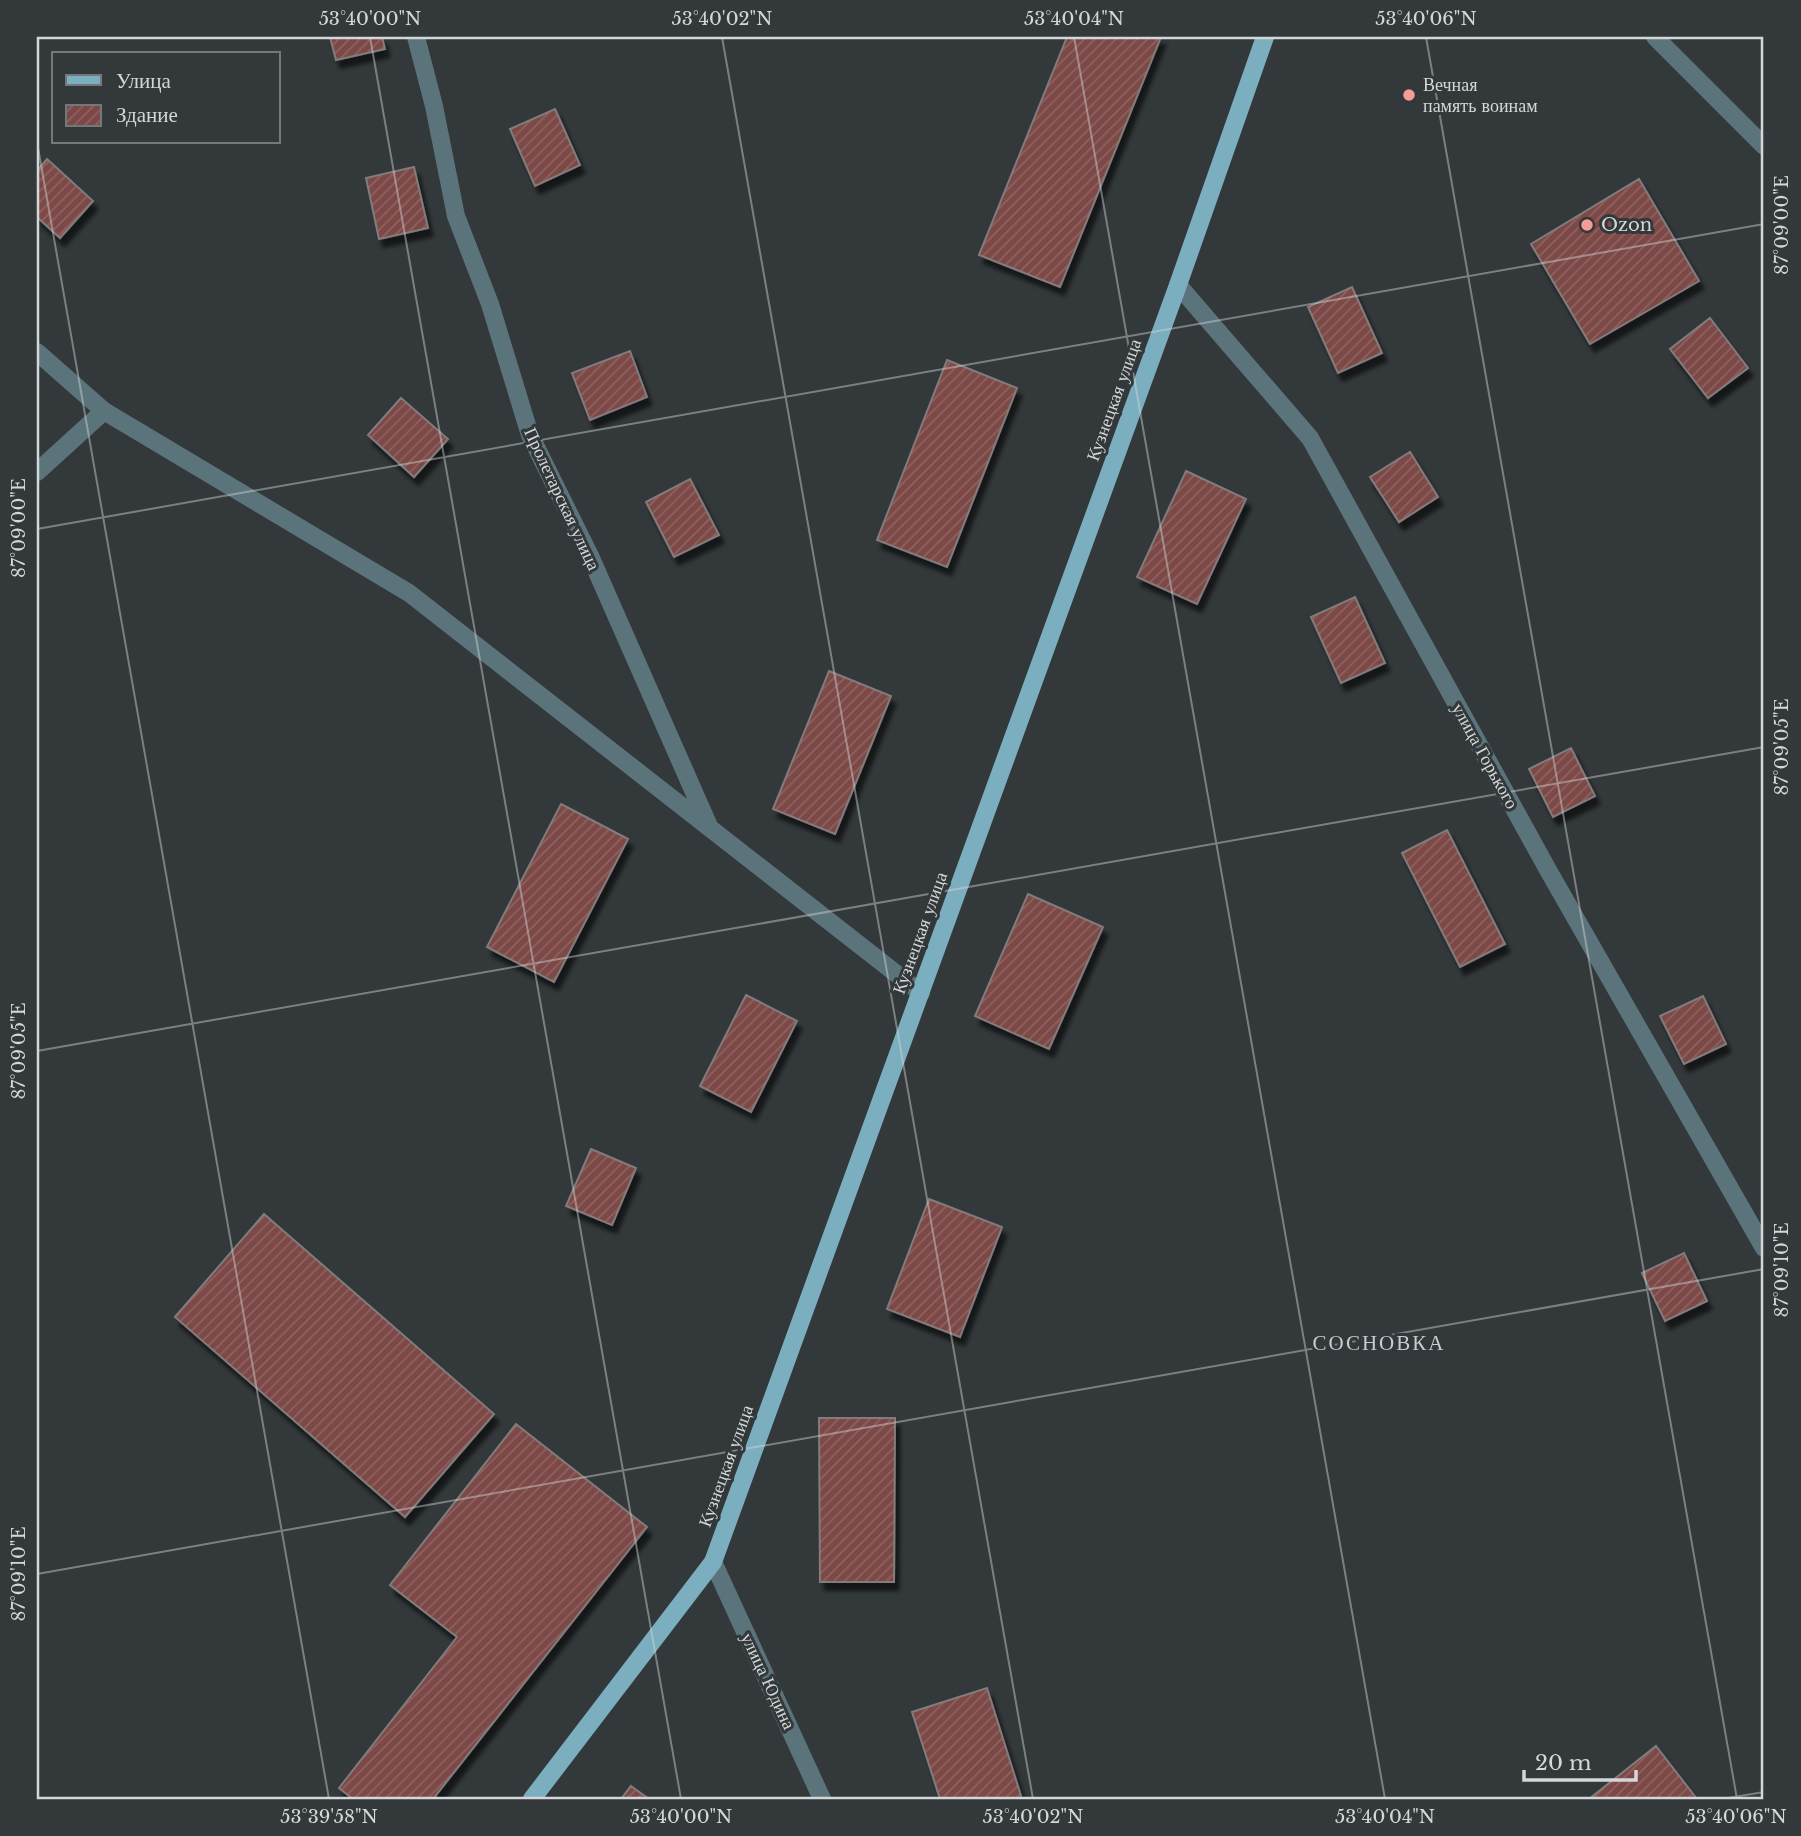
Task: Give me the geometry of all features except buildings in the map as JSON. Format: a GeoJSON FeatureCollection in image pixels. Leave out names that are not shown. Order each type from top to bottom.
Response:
{"type":"FeatureCollection","features":[{"type":"Feature","properties":{"kind":"main road","name":"Кузнецкая улица"},"geometry":{"type":"LineString","coordinates":[[532,1799],[713,1562],[1178,285],[1265,37]]}},
{"type":"Feature","properties":{"kind":"street","name":"Пролетарская улица"},"geometry":{"type":"LineString","coordinates":[[416,37],[434,106],[456,216],[490,304],[530,435],[590,556],[709,827]]}},
{"type":"Feature","properties":{"kind":"street"},"geometry":{"type":"LineString","coordinates":[[1655,37],[1764,146]]}},
{"type":"Feature","properties":{"kind":"street","name":"улица Горького"},"geometry":{"type":"LineString","coordinates":[[1178,285],[1310,438],[1555,882],[1764,1248]]}},
{"type":"Feature","properties":{"kind":"street","name":"Пролетарская улица"},"geometry":{"type":"LineString","coordinates":[[37,352],[104,411],[410,593],[921,993]]}},
{"type":"Feature","properties":{"kind":"street"},"geometry":{"type":"LineString","coordinates":[[37,472],[104,411]]}},
{"type":"Feature","properties":{"kind":"street","name":"улица Юдина"},"geometry":{"type":"LineString","coordinates":[[713,1562],[822,1799]]}},
{"type":"Feature","properties":{"kind":"place","name":"Вечная память воинам"},"geometry":{"type":"Point","coordinates":[1409,95]}},
{"type":"Feature","properties":{"kind":"place","name":"Ozon"},"geometry":{"type":"Point","coordinates":[1587,225]}},
{"type":"Feature","properties":{"kind":"district","name":"СОСНОВКА"},"geometry":{"type":"Point","coordinates":[1379,1343]}}]}
